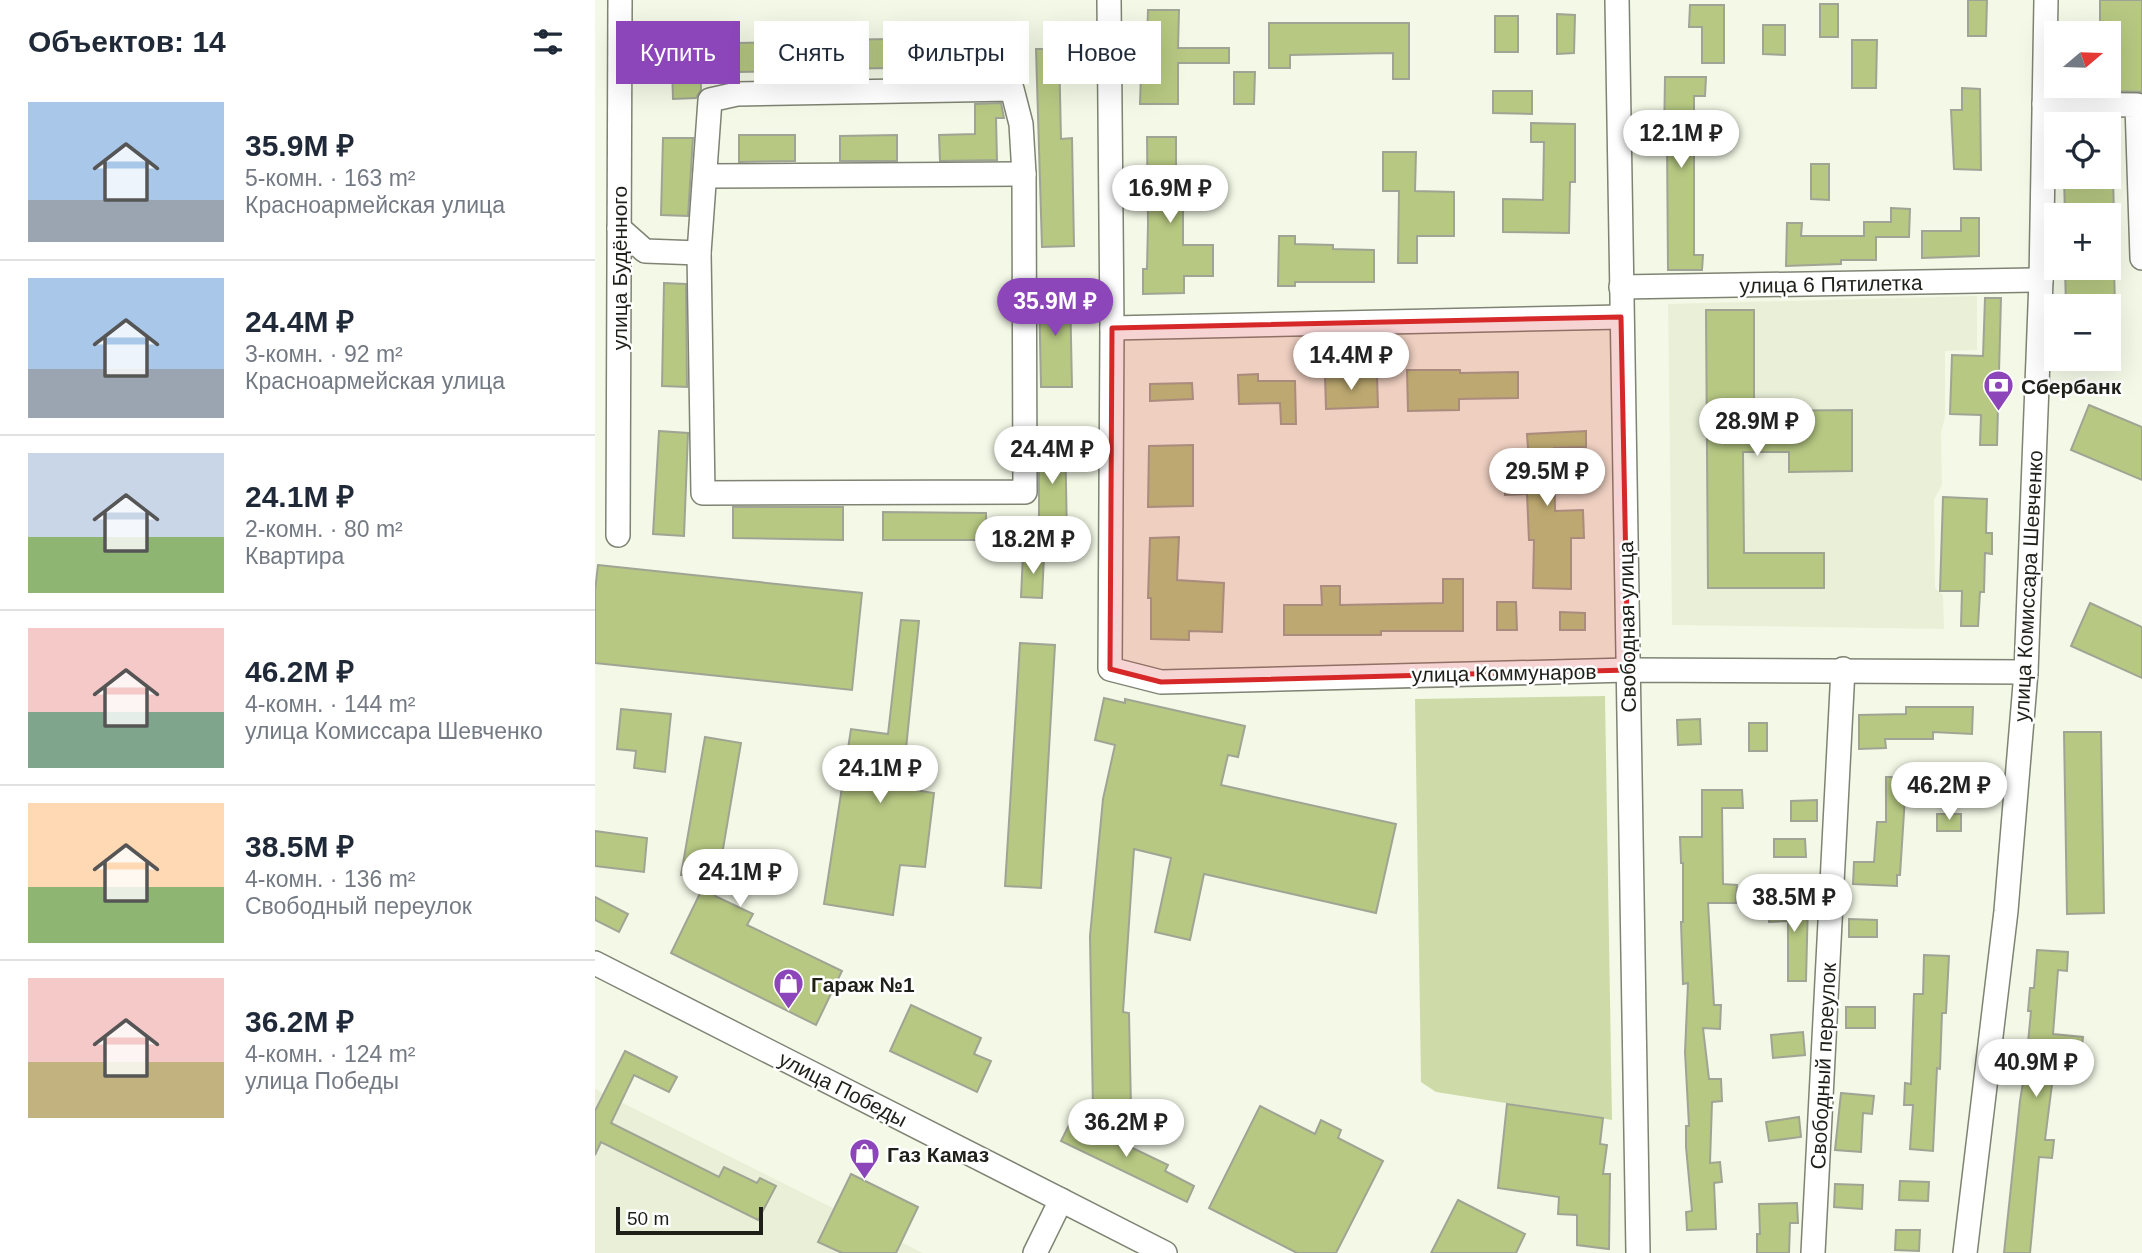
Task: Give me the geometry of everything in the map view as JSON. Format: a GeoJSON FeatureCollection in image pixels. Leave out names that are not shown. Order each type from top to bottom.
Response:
{"type":"FeatureCollection","features":[{"type":"Feature","properties":{"kind":"street","name":"улица Будённого"},"geometry":{"type":"LineString","coordinates":[[618,536],[620,0]]}},
{"type":"Feature","properties":{"kind":"street"},"geometry":{"type":"LineString","coordinates":[[1109,0],[1112,328],[1621,317]]}},
{"type":"Feature","properties":{"kind":"street","name":"Свободная улица"},"geometry":{"type":"LineString","coordinates":[[1618,0],[1638,1253]]}},
{"type":"Feature","properties":{"kind":"street","name":"улица Комиссара Шевченко"},"geometry":{"type":"LineString","coordinates":[[1965,1253],[2006,911],[2027,672],[2041,280],[2046,0]]}},
{"type":"Feature","properties":{"kind":"street"},"geometry":{"type":"LineString","coordinates":[[1012,89],[1021,124],[1024,174],[1025,492],[703,493],[699,253],[710,100],[737,94],[1012,89]]}},
{"type":"Feature","properties":{"kind":"street"},"geometry":{"type":"LineString","coordinates":[[2044,104],[2139,105],[2142,258]]}},
{"type":"Feature","properties":{"kind":"street"},"geometry":{"type":"LineString","coordinates":[[705,176],[1024,174]]}},
{"type":"Feature","properties":{"kind":"street"},"geometry":{"type":"LineString","coordinates":[[619,228],[645,251],[699,253]]}},
{"type":"Feature","properties":{"kind":"street","name":"улица 6 Пятилетка"},"geometry":{"type":"LineString","coordinates":[[1621,287],[2041,280]]}},
{"type":"Feature","properties":{"kind":"street","name":"улица Коммунаров"},"geometry":{"type":"LineString","coordinates":[[1112,328],[1110,670],[1161,682],[1627,670],[2027,672]]}},
{"type":"Feature","properties":{"kind":"street","name":"Свободный переулок"},"geometry":{"type":"LineString","coordinates":[[1814,1253],[1843,670]]}},
{"type":"Feature","properties":{"kind":"street","name":"улица Победы"},"geometry":{"type":"LineString","coordinates":[[595,963],[1165,1253]]}},
{"type":"Feature","properties":{"kind":"street"},"geometry":{"type":"LineString","coordinates":[[1035,1253],[1061,1200]]}},
{"type":"Feature","properties":{"kind":"highlighted area"},"geometry":{"type":"Polygon","coordinates":[[[1621,317],[1628,670],[1161,682],[1110,669],[1112,328],[1621,317]]]}},
{"type":"Feature","properties":{"kind":"shaded area"},"geometry":{"type":"Polygon","coordinates":[[[1977,296],[1977,350],[1945,351],[1945,417],[1941,433],[1942,485],[1934,500],[1935,588],[1943,595],[1944,629],[1672,625],[1668,304],[1977,296]]]}},
{"type":"Feature","properties":{"kind":"shaded area"},"geometry":{"type":"Polygon","coordinates":[[[595,1089],[923,1253],[595,1253],[595,1089]]]}},
{"type":"Feature","properties":{"kind":"green space"},"geometry":{"type":"Polygon","coordinates":[[[1605,696],[1612,1120],[1436,1092],[1421,1082],[1415,699],[1605,696]]]}},
{"type":"Feature","properties":{"kind":"building"},"geometry":{"type":"Polygon","coordinates":[[[1968,0],[1987,0],[1986,36],[1968,36],[1968,0]]]}},
{"type":"Feature","properties":{"kind":"building"},"geometry":{"type":"Polygon","coordinates":[[[2100,0],[2142,0],[2142,92],[2121,91],[2121,21],[2100,21],[2100,0]]]}},
{"type":"Feature","properties":{"kind":"building"},"geometry":{"type":"Polygon","coordinates":[[[1820,4],[1838,4],[1838,37],[1820,37],[1820,4]]]}},
{"type":"Feature","properties":{"kind":"building"},"geometry":{"type":"Polygon","coordinates":[[[1690,5],[1724,5],[1724,63],[1702,63],[1702,27],[1689,27],[1690,5]]]}},
{"type":"Feature","properties":{"kind":"building"},"geometry":{"type":"Polygon","coordinates":[[[1148,10],[1179,10],[1178,48],[1229,48],[1229,63],[1178,63],[1178,104],[1140,104],[1141,84],[1161,84],[1161,21],[1148,21],[1148,10]]]}},
{"type":"Feature","properties":{"kind":"building"},"geometry":{"type":"Polygon","coordinates":[[[1557,14],[1575,15],[1574,53],[1557,54],[1557,14]]]}},
{"type":"Feature","properties":{"kind":"building"},"geometry":{"type":"Polygon","coordinates":[[[1495,16],[1518,16],[1518,52],[1495,52],[1495,16]]]}},
{"type":"Feature","properties":{"kind":"building"},"geometry":{"type":"Polygon","coordinates":[[[1269,23],[1409,23],[1409,79],[1393,79],[1393,53],[1290,55],[1290,68],[1269,68],[1269,23]]]}},
{"type":"Feature","properties":{"kind":"building"},"geometry":{"type":"Polygon","coordinates":[[[1763,25],[1785,25],[1785,55],[1763,54],[1763,25]]]}},
{"type":"Feature","properties":{"kind":"building"},"geometry":{"type":"Polygon","coordinates":[[[869,39],[883,39],[883,68],[869,68],[869,39]]]}},
{"type":"Feature","properties":{"kind":"building"},"geometry":{"type":"Polygon","coordinates":[[[1852,40],[1877,40],[1876,88],[1852,88],[1852,40]]]}},
{"type":"Feature","properties":{"kind":"building"},"geometry":{"type":"Polygon","coordinates":[[[740,43],[754,43],[754,72],[740,72],[740,43]]]}},
{"type":"Feature","properties":{"kind":"building"},"geometry":{"type":"Polygon","coordinates":[[[1036,49],[1043,49],[1043,84],[1060,84],[1061,139],[1072,138],[1074,246],[1042,247],[1036,49]]]}},
{"type":"Feature","properties":{"kind":"building"},"geometry":{"type":"Polygon","coordinates":[[[1234,72],[1255,72],[1254,104],[1234,104],[1234,72]]]}},
{"type":"Feature","properties":{"kind":"building"},"geometry":{"type":"Polygon","coordinates":[[[1665,77],[1706,77],[1705,96],[1694,96],[1694,255],[1703,255],[1702,270],[1668,270],[1665,77]]]}},
{"type":"Feature","properties":{"kind":"building"},"geometry":{"type":"Polygon","coordinates":[[[673,84],[701,84],[696,98],[673,99],[673,84]]]}},
{"type":"Feature","properties":{"kind":"building"},"geometry":{"type":"Polygon","coordinates":[[[1962,88],[1980,89],[1981,170],[1954,169],[1951,110],[1962,110],[1962,88]]]}},
{"type":"Feature","properties":{"kind":"building"},"geometry":{"type":"Polygon","coordinates":[[[1493,91],[1532,91],[1532,114],[1493,113],[1493,91]]]}},
{"type":"Feature","properties":{"kind":"building"},"geometry":{"type":"Polygon","coordinates":[[[1001,103],[1004,118],[996,118],[997,160],[940,161],[939,135],[975,134],[975,104],[1001,103]]]}},
{"type":"Feature","properties":{"kind":"building"},"geometry":{"type":"Polygon","coordinates":[[[1531,123],[1575,124],[1575,182],[1570,182],[1569,233],[1503,232],[1503,199],[1543,200],[1544,142],[1531,142],[1531,123]]]}},
{"type":"Feature","properties":{"kind":"building"},"geometry":{"type":"Polygon","coordinates":[[[739,135],[795,135],[795,161],[739,162],[739,135]]]}},
{"type":"Feature","properties":{"kind":"building"},"geometry":{"type":"Polygon","coordinates":[[[897,135],[897,161],[840,161],[840,136],[897,135]]]}},
{"type":"Feature","properties":{"kind":"building"},"geometry":{"type":"Polygon","coordinates":[[[1147,137],[1176,137],[1176,185],[1196,185],[1196,203],[1183,202],[1183,245],[1213,245],[1213,276],[1184,276],[1184,293],[1143,294],[1143,269],[1147,269],[1147,137]]]}},
{"type":"Feature","properties":{"kind":"building"},"geometry":{"type":"Polygon","coordinates":[[[663,138],[693,138],[688,216],[661,215],[663,138]]]}},
{"type":"Feature","properties":{"kind":"building"},"geometry":{"type":"Polygon","coordinates":[[[1383,152],[1416,152],[1415,191],[1454,192],[1454,236],[1417,236],[1417,263],[1398,263],[1399,191],[1383,191],[1383,152]]]}},
{"type":"Feature","properties":{"kind":"building"},"geometry":{"type":"Polygon","coordinates":[[[1811,164],[1829,164],[1829,200],[1811,199],[1811,164]]]}},
{"type":"Feature","properties":{"kind":"building"},"geometry":{"type":"Polygon","coordinates":[[[2064,189],[2113,189],[2114,203],[2065,203],[2064,189]]]}},
{"type":"Feature","properties":{"kind":"building"},"geometry":{"type":"Polygon","coordinates":[[[1891,208],[1910,209],[1909,237],[1876,237],[1876,260],[1841,260],[1841,264],[1786,266],[1787,223],[1802,223],[1801,236],[1864,236],[1864,222],[1891,222],[1891,208]]]}},
{"type":"Feature","properties":{"kind":"building"},"geometry":{"type":"Polygon","coordinates":[[[1961,218],[1979,218],[1979,256],[1922,258],[1922,231],[1961,231],[1961,218]]]}},
{"type":"Feature","properties":{"kind":"building"},"geometry":{"type":"Polygon","coordinates":[[[1279,236],[1295,236],[1295,244],[1333,245],[1333,249],[1374,250],[1374,282],[1295,282],[1295,286],[1278,286],[1279,236]]]}},
{"type":"Feature","properties":{"kind":"building"},"geometry":{"type":"Polygon","coordinates":[[[2065,280],[2114,280],[2115,294],[2066,294],[2065,280]]]}},
{"type":"Feature","properties":{"kind":"building"},"geometry":{"type":"Polygon","coordinates":[[[664,283],[686,284],[687,387],[662,386],[664,283]]]}},
{"type":"Feature","properties":{"kind":"building"},"geometry":{"type":"Polygon","coordinates":[[[1039,290],[1070,290],[1072,387],[1041,387],[1039,290]]]}},
{"type":"Feature","properties":{"kind":"building"},"geometry":{"type":"Polygon","coordinates":[[[1985,298],[2001,298],[1997,445],[1980,445],[1981,415],[1950,414],[1952,355],[1983,356],[1985,298]]]}},
{"type":"Feature","properties":{"kind":"building"},"geometry":{"type":"Polygon","coordinates":[[[1706,310],[1754,310],[1754,411],[1852,410],[1852,471],[1789,472],[1789,452],[1743,452],[1744,553],[1824,553],[1824,588],[1708,588],[1706,310]]]}},
{"type":"Feature","properties":{"kind":"building"},"geometry":{"type":"Polygon","coordinates":[[[1407,370],[1518,372],[1518,398],[1459,399],[1459,410],[1408,411],[1407,370]]]}},
{"type":"Feature","properties":{"kind":"building"},"geometry":{"type":"Polygon","coordinates":[[[1258,374],[1258,381],[1295,381],[1296,424],[1281,424],[1280,403],[1239,404],[1238,375],[1258,374]]]}},
{"type":"Feature","properties":{"kind":"building"},"geometry":{"type":"Polygon","coordinates":[[[1377,375],[1378,407],[1326,409],[1325,376],[1377,375]]]}},
{"type":"Feature","properties":{"kind":"building"},"geometry":{"type":"Polygon","coordinates":[[[1192,383],[1193,399],[1150,401],[1150,384],[1192,383]]]}},
{"type":"Feature","properties":{"kind":"building"},"geometry":{"type":"Polygon","coordinates":[[[2089,405],[2142,427],[2142,480],[2071,450],[2089,405]]]}},
{"type":"Feature","properties":{"kind":"building"},"geometry":{"type":"Polygon","coordinates":[[[659,431],[688,433],[684,536],[653,534],[659,431]]]}},
{"type":"Feature","properties":{"kind":"building"},"geometry":{"type":"Polygon","coordinates":[[[1586,431],[1586,447],[1554,448],[1555,511],[1583,510],[1584,538],[1571,538],[1571,589],[1533,588],[1534,540],[1529,540],[1527,494],[1505,495],[1504,464],[1529,463],[1527,434],[1586,431]]]}},
{"type":"Feature","properties":{"kind":"building"},"geometry":{"type":"Polygon","coordinates":[[[1039,433],[1065,433],[1067,537],[1039,538],[1039,433]]]}},
{"type":"Feature","properties":{"kind":"building"},"geometry":{"type":"Polygon","coordinates":[[[1193,445],[1193,506],[1148,507],[1149,446],[1193,445]]]}},
{"type":"Feature","properties":{"kind":"building"},"geometry":{"type":"Polygon","coordinates":[[[1943,497],[1987,499],[1986,533],[1992,533],[1992,554],[1985,553],[1984,592],[1980,592],[1978,626],[1961,626],[1962,591],[1940,591],[1943,497]]]}},
{"type":"Feature","properties":{"kind":"building"},"geometry":{"type":"Polygon","coordinates":[[[733,507],[843,507],[843,540],[733,538],[733,507]]]}},
{"type":"Feature","properties":{"kind":"building"},"geometry":{"type":"Polygon","coordinates":[[[883,512],[986,513],[986,540],[883,540],[883,512]]]}},
{"type":"Feature","properties":{"kind":"building"},"geometry":{"type":"Polygon","coordinates":[[[1179,537],[1177,580],[1224,583],[1222,632],[1189,631],[1189,640],[1151,639],[1151,598],[1148,598],[1150,538],[1179,537]]]}},
{"type":"Feature","properties":{"kind":"building"},"geometry":{"type":"Polygon","coordinates":[[[1023,554],[1044,555],[1042,598],[1021,597],[1023,554]]]}},
{"type":"Feature","properties":{"kind":"building"},"geometry":{"type":"Polygon","coordinates":[[[598,565],[862,593],[852,690],[595,663],[595,591],[598,565]]]}},
{"type":"Feature","properties":{"kind":"building"},"geometry":{"type":"Polygon","coordinates":[[[1443,579],[1463,579],[1463,631],[1381,631],[1381,635],[1284,635],[1284,605],[1322,605],[1321,586],[1340,586],[1340,605],[1443,603],[1443,579]]]}},
{"type":"Feature","properties":{"kind":"building"},"geometry":{"type":"Polygon","coordinates":[[[1497,602],[1516,602],[1517,630],[1497,630],[1497,602]]]}},
{"type":"Feature","properties":{"kind":"building"},"geometry":{"type":"Polygon","coordinates":[[[2090,603],[2142,627],[2142,678],[2071,646],[2090,603]]]}},
{"type":"Feature","properties":{"kind":"building"},"geometry":{"type":"Polygon","coordinates":[[[1560,612],[1585,613],[1585,630],[1560,630],[1560,612]]]}},
{"type":"Feature","properties":{"kind":"building"},"geometry":{"type":"Polygon","coordinates":[[[901,620],[919,621],[902,788],[934,793],[925,867],[900,865],[893,915],[824,904],[851,729],[888,734],[901,620]]]}},
{"type":"Feature","properties":{"kind":"building"},"geometry":{"type":"Polygon","coordinates":[[[1020,643],[1055,645],[1041,888],[1005,886],[1020,643]]]}},
{"type":"Feature","properties":{"kind":"building"},"geometry":{"type":"Polygon","coordinates":[[[1104,698],[1125,703],[1125,699],[1245,726],[1238,757],[1228,755],[1221,785],[1396,824],[1376,913],[1204,874],[1190,940],[1155,932],[1171,858],[1134,849],[1123,1012],[1129,1013],[1131,1108],[1093,1110],[1090,936],[1103,799],[1115,745],[1095,740],[1104,698]]]}},
{"type":"Feature","properties":{"kind":"building"},"geometry":{"type":"Polygon","coordinates":[[[1906,707],[1973,707],[1972,734],[1933,732],[1933,739],[1885,739],[1886,748],[1859,749],[1859,715],[1906,714],[1906,707]]]}},
{"type":"Feature","properties":{"kind":"building"},"geometry":{"type":"Polygon","coordinates":[[[621,709],[671,714],[665,772],[634,768],[636,751],[617,749],[621,709]]]}},
{"type":"Feature","properties":{"kind":"building"},"geometry":{"type":"Polygon","coordinates":[[[1700,719],[1701,744],[1678,745],[1677,720],[1700,719]]]}},
{"type":"Feature","properties":{"kind":"building"},"geometry":{"type":"Polygon","coordinates":[[[1749,723],[1767,723],[1767,751],[1749,751],[1749,723]]]}},
{"type":"Feature","properties":{"kind":"building"},"geometry":{"type":"Polygon","coordinates":[[[2064,732],[2101,732],[2104,913],[2067,914],[2064,732]]]}},
{"type":"Feature","properties":{"kind":"building"},"geometry":{"type":"Polygon","coordinates":[[[705,737],[741,743],[715,896],[753,914],[747,925],[842,971],[816,1025],[671,953],[707,879],[681,875],[705,737]]]}},
{"type":"Feature","properties":{"kind":"building"},"geometry":{"type":"Polygon","coordinates":[[[1970,765],[1970,782],[1926,783],[1925,766],[1970,765]]]}},
{"type":"Feature","properties":{"kind":"building"},"geometry":{"type":"Polygon","coordinates":[[[1886,777],[1910,777],[1910,797],[1905,797],[1897,886],[1853,884],[1854,862],[1874,862],[1877,822],[1886,822],[1886,777]]]}},
{"type":"Feature","properties":{"kind":"building"},"geometry":{"type":"Polygon","coordinates":[[[1702,790],[1742,790],[1743,808],[1722,808],[1723,884],[1737,885],[1736,903],[1708,903],[1714,1005],[1721,1005],[1720,1029],[1703,1028],[1709,1079],[1721,1079],[1722,1101],[1712,1102],[1710,1163],[1720,1162],[1722,1182],[1714,1183],[1716,1229],[1687,1230],[1686,1212],[1692,1211],[1686,1147],[1686,1126],[1689,1126],[1685,1052],[1688,983],[1683,984],[1683,863],[1680,837],[1702,837],[1702,790]]]}},
{"type":"Feature","properties":{"kind":"building"},"geometry":{"type":"Polygon","coordinates":[[[1817,800],[1817,821],[1791,821],[1791,801],[1817,800]]]}},
{"type":"Feature","properties":{"kind":"building"},"geometry":{"type":"Polygon","coordinates":[[[1937,814],[1961,814],[1961,831],[1937,831],[1937,814]]]}},
{"type":"Feature","properties":{"kind":"building"},"geometry":{"type":"Polygon","coordinates":[[[595,831],[647,838],[644,872],[595,866],[595,831]]]}},
{"type":"Feature","properties":{"kind":"building"},"geometry":{"type":"Polygon","coordinates":[[[1774,839],[1805,839],[1806,857],[1774,857],[1774,839]]]}},
{"type":"Feature","properties":{"kind":"building"},"geometry":{"type":"Polygon","coordinates":[[[595,897],[628,914],[619,932],[595,920],[595,897]]]}},
{"type":"Feature","properties":{"kind":"building"},"geometry":{"type":"Polygon","coordinates":[[[1769,901],[1808,901],[1806,981],[1788,981],[1788,921],[1769,922],[1769,901]]]}},
{"type":"Feature","properties":{"kind":"building"},"geometry":{"type":"Polygon","coordinates":[[[1849,919],[1877,920],[1877,937],[1849,937],[1849,919]]]}},
{"type":"Feature","properties":{"kind":"building"},"geometry":{"type":"Polygon","coordinates":[[[2037,950],[2068,952],[2067,971],[2058,970],[2053,1034],[2083,1037],[2081,1054],[2056,1052],[2045,1140],[2054,1140],[2052,1158],[2039,1157],[2030,1253],[2004,1253],[2026,1064],[2031,1011],[2028,1011],[2030,988],[2034,988],[2037,950]]]}},
{"type":"Feature","properties":{"kind":"building"},"geometry":{"type":"Polygon","coordinates":[[[1924,955],[1949,956],[1946,1013],[1942,1013],[1940,1069],[1937,1068],[1933,1151],[1910,1149],[1913,1105],[1904,1105],[1905,1083],[1911,1084],[1914,994],[1923,994],[1924,955]]]}},
{"type":"Feature","properties":{"kind":"building"},"geometry":{"type":"Polygon","coordinates":[[[911,1005],[981,1038],[974,1054],[991,1061],[977,1092],[890,1051],[911,1005]]]}},
{"type":"Feature","properties":{"kind":"building"},"geometry":{"type":"Polygon","coordinates":[[[1846,1007],[1875,1007],[1875,1028],[1846,1028],[1846,1007]]]}},
{"type":"Feature","properties":{"kind":"building"},"geometry":{"type":"Polygon","coordinates":[[[1803,1032],[1805,1055],[1773,1058],[1771,1035],[1803,1032]]]}},
{"type":"Feature","properties":{"kind":"building"},"geometry":{"type":"Polygon","coordinates":[[[625,1051],[677,1077],[669,1092],[634,1075],[611,1123],[719,1177],[724,1167],[757,1183],[760,1178],[776,1186],[758,1220],[601,1142],[595,1155],[595,1111],[625,1051]]]}},
{"type":"Feature","properties":{"kind":"building"},"geometry":{"type":"Polygon","coordinates":[[[1841,1093],[1874,1096],[1872,1114],[1863,1113],[1861,1152],[1835,1150],[1841,1093]]]}},
{"type":"Feature","properties":{"kind":"building"},"geometry":{"type":"Polygon","coordinates":[[[1507,1104],[1603,1118],[1600,1144],[1607,1145],[1603,1174],[1610,1174],[1609,1249],[1577,1245],[1577,1215],[1558,1214],[1559,1197],[1498,1188],[1507,1104]]]}},
{"type":"Feature","properties":{"kind":"building"},"geometry":{"type":"Polygon","coordinates":[[[1260,1106],[1315,1134],[1321,1120],[1341,1130],[1338,1138],[1383,1161],[1336,1253],[1297,1253],[1209,1208],[1260,1106]]]}},
{"type":"Feature","properties":{"kind":"building"},"geometry":{"type":"Polygon","coordinates":[[[1799,1117],[1801,1137],[1769,1141],[1766,1122],[1799,1117]]]}},
{"type":"Feature","properties":{"kind":"building"},"geometry":{"type":"Polygon","coordinates":[[[1072,1119],[1168,1165],[1165,1171],[1194,1186],[1187,1202],[1061,1141],[1072,1119]]]}},
{"type":"Feature","properties":{"kind":"building"},"geometry":{"type":"Polygon","coordinates":[[[851,1174],[918,1207],[896,1253],[842,1253],[818,1242],[851,1174]]]}},
{"type":"Feature","properties":{"kind":"building"},"geometry":{"type":"Polygon","coordinates":[[[1900,1181],[1929,1182],[1928,1201],[1899,1200],[1900,1181]]]}},
{"type":"Feature","properties":{"kind":"building"},"geometry":{"type":"Polygon","coordinates":[[[1835,1184],[1863,1185],[1862,1209],[1834,1207],[1835,1184]]]}},
{"type":"Feature","properties":{"kind":"building"},"geometry":{"type":"Polygon","coordinates":[[[1458,1200],[1525,1234],[1516,1253],[1431,1253],[1458,1200]]]}},
{"type":"Feature","properties":{"kind":"building"},"geometry":{"type":"Polygon","coordinates":[[[1797,1203],[1798,1223],[1790,1223],[1789,1253],[1757,1253],[1757,1234],[1760,1234],[1759,1204],[1797,1203]]]}},
{"type":"Feature","properties":{"kind":"building"},"geometry":{"type":"Polygon","coordinates":[[[1896,1230],[1920,1230],[1919,1251],[1895,1250],[1896,1230]]]}},
{"type":"Feature","properties":{"kind":"place","name":"Сбербанк"},"geometry":{"type":"Point","coordinates":[1998,413]}},
{"type":"Feature","properties":{"kind":"place","name":"Гараж №1"},"geometry":{"type":"Point","coordinates":[788,1011]}},
{"type":"Feature","properties":{"kind":"place","name":"Газ Камаз"},"geometry":{"type":"Point","coordinates":[864,1181]}}]}
